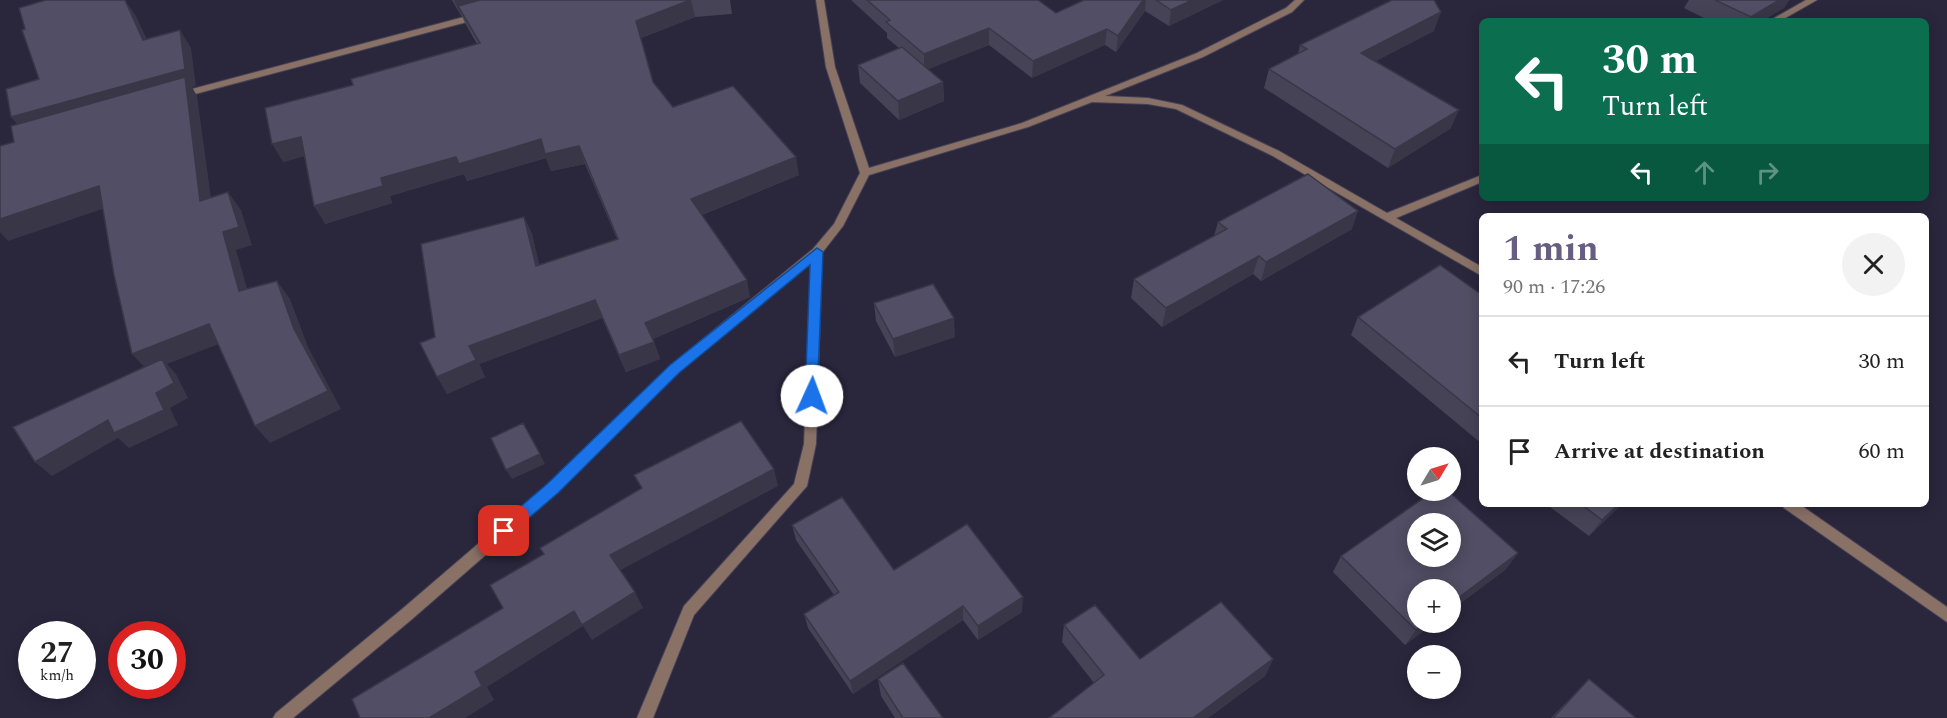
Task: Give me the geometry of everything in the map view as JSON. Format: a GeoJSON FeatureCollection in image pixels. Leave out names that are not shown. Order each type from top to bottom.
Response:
{"type":"FeatureCollection","features":[{"type":"Feature","properties":{"kind":"street"},"geometry":{"type":"LineString","coordinates":[[820,0],[822,33],[835,90],[865,173]]}},
{"type":"Feature","properties":{"kind":"street"},"geometry":{"type":"LineString","coordinates":[[281,718],[406,615],[553,488],[674,369],[817,252],[838,226],[865,173],[1025,125],[1200,55],[1289,10],[1300,0]]}},
{"type":"Feature","properties":{"kind":"street"},"geometry":{"type":"LineString","coordinates":[[1779,18],[1813,0]]}},
{"type":"Feature","properties":{"kind":"street"},"geometry":{"type":"LineString","coordinates":[[175,97],[492,13]]}},
{"type":"Feature","properties":{"kind":"street"},"geometry":{"type":"LineString","coordinates":[[1090,99],[1148,101],[1179,107],[1275,153],[1479,270]]}},
{"type":"Feature","properties":{"kind":"street"},"geometry":{"type":"LineString","coordinates":[[1387,217],[1479,179]]}},
{"type":"Feature","properties":{"kind":"street"},"geometry":{"type":"LineString","coordinates":[[645,718],[688,611],[800,486],[810,444],[817,252]]}},
{"type":"Feature","properties":{"kind":"street"},"geometry":{"type":"LineString","coordinates":[[1793,507],[1947,615]]}},
{"type":"Feature","properties":{"kind":"building"},"geometry":{"type":"Polygon","coordinates":[[[46,0],[125,0],[143,40],[180,30],[185,69],[11,117],[6,89],[39,79],[22,30],[25,29],[19,8],[46,0]]]}},
{"type":"Feature","properties":{"kind":"building"},"geometry":{"type":"Polygon","coordinates":[[[480,0],[690,0],[636,21],[653,82],[673,107],[733,86],[796,157],[691,199],[747,280],[645,323],[654,342],[619,355],[595,300],[469,346],[476,360],[437,377],[420,343],[435,337],[421,244],[524,217],[536,266],[618,239],[579,146],[545,154],[541,139],[459,164],[456,157],[381,178],[383,186],[314,206],[301,137],[272,144],[265,108],[353,85],[351,79],[480,43],[458,6],[480,0]]]}},
{"type":"Feature","properties":{"kind":"building"},"geometry":{"type":"Polygon","coordinates":[[[867,0],[1038,0],[1056,13],[1084,0],[1143,0],[1118,36],[1107,29],[1033,61],[989,28],[924,54],[886,22],[890,20],[867,0]]]}},
{"type":"Feature","properties":{"kind":"building"},"geometry":{"type":"Polygon","coordinates":[[[1156,0],[1192,0],[1171,10],[1156,0]]]}},
{"type":"Feature","properties":{"kind":"building"},"geometry":{"type":"Polygon","coordinates":[[[1392,0],[1434,0],[1441,12],[1361,53],[1459,110],[1395,149],[1269,69],[1307,49],[1300,45],[1392,0]]]}},
{"type":"Feature","properties":{"kind":"building"},"geometry":{"type":"Polygon","coordinates":[[[1715,0],[1779,0],[1751,17],[1715,0]]]}},
{"type":"Feature","properties":{"kind":"building"},"geometry":{"type":"Polygon","coordinates":[[[902,47],[943,82],[898,101],[858,65],[902,47]]]}},
{"type":"Feature","properties":{"kind":"building"},"geometry":{"type":"Polygon","coordinates":[[[185,77],[200,201],[228,192],[239,227],[223,232],[239,291],[277,281],[294,329],[328,391],[255,426],[209,324],[132,354],[114,275],[99,186],[0,219],[0,146],[14,142],[11,126],[185,77]]]}},
{"type":"Feature","properties":{"kind":"building"},"geometry":{"type":"Polygon","coordinates":[[[1308,174],[1358,211],[1266,262],[1259,256],[1166,308],[1134,279],[1227,229],[1218,222],[1308,174]]]}},
{"type":"Feature","properties":{"kind":"building"},"geometry":{"type":"Polygon","coordinates":[[[1440,265],[1479,293],[1479,416],[1358,317],[1440,265]]]}},
{"type":"Feature","properties":{"kind":"building"},"geometry":{"type":"Polygon","coordinates":[[[933,284],[954,318],[893,339],[874,303],[933,284]]]}},
{"type":"Feature","properties":{"kind":"building"},"geometry":{"type":"Polygon","coordinates":[[[162,359],[174,383],[156,393],[164,410],[114,433],[108,420],[35,462],[13,427],[162,359]]]}},
{"type":"Feature","properties":{"kind":"building"},"geometry":{"type":"Polygon","coordinates":[[[741,421],[774,469],[610,555],[635,592],[582,625],[574,611],[475,672],[482,686],[429,718],[360,718],[352,699],[503,608],[490,585],[544,554],[540,548],[642,488],[634,475],[741,421]]]}},
{"type":"Feature","properties":{"kind":"building"},"geometry":{"type":"Polygon","coordinates":[[[523,423],[540,454],[506,470],[491,438],[523,423]]]}},
{"type":"Feature","properties":{"kind":"building"},"geometry":{"type":"Polygon","coordinates":[[[842,497],[894,570],[967,524],[1023,597],[978,626],[963,606],[850,681],[804,614],[839,592],[792,525],[842,497]]]}},
{"type":"Feature","properties":{"kind":"building"},"geometry":{"type":"Polygon","coordinates":[[[1419,501],[1459,501],[1518,553],[1461,596],[1461,579],[1407,579],[1407,621],[1341,556],[1419,501]]]}},
{"type":"Feature","properties":{"kind":"building"},"geometry":{"type":"Polygon","coordinates":[[[1585,507],[1616,507],[1602,520],[1585,507]]]}},
{"type":"Feature","properties":{"kind":"building"},"geometry":{"type":"Polygon","coordinates":[[[1221,602],[1273,659],[1193,718],[1049,718],[1104,675],[1064,625],[1095,605],[1140,659],[1221,602]]]}},
{"type":"Feature","properties":{"kind":"building"},"geometry":{"type":"Polygon","coordinates":[[[903,663],[943,718],[903,718],[878,679],[903,663]]]}},
{"type":"Feature","properties":{"kind":"building"},"geometry":{"type":"Polygon","coordinates":[[[1589,679],[1636,718],[1553,718],[1589,679]]]}},
{"type":"Feature","properties":{"kind":"route"},"geometry":{"type":"LineString","coordinates":[[504,531],[553,488],[674,369],[817,252],[812,396]]}}]}
